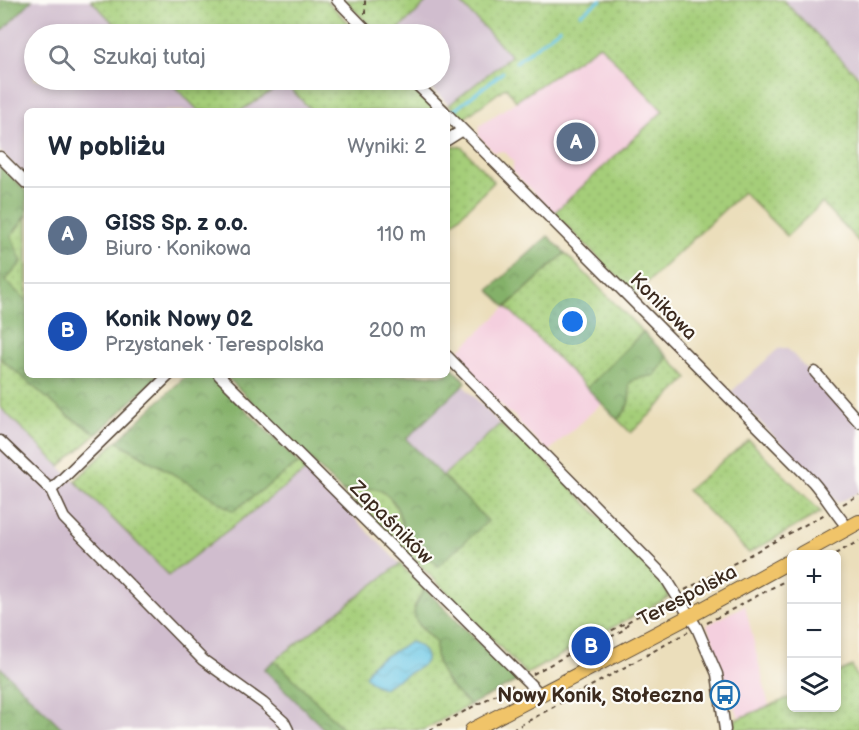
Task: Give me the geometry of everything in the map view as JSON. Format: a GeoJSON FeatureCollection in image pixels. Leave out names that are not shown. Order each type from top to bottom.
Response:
{"type":"FeatureCollection","features":[{"type":"Feature","properties":{"kind":"main road"},"geometry":{"type":"LineString","coordinates":[[810,550],[854,525]]}},
{"type":"Feature","properties":{"kind":"main road","name":"Terespolska"},"geometry":{"type":"LineString","coordinates":[[472,730],[540,694],[693,622],[787,563]]}},
{"type":"Feature","properties":{"kind":"street"},"geometry":{"type":"LineString","coordinates":[[337,0],[360,24]]}},
{"type":"Feature","properties":{"kind":"street","name":"Konikowa"},"geometry":{"type":"LineString","coordinates":[[423,90],[440,108]]}},
{"type":"Feature","properties":{"kind":"street","name":"Konikowa"},"geometry":{"type":"LineString","coordinates":[[450,118],[813,482],[825,496],[832,510],[854,525]]}},
{"type":"Feature","properties":{"kind":"street"},"geometry":{"type":"LineString","coordinates":[[450,138],[463,130]]}},
{"type":"Feature","properties":{"kind":"street"},"geometry":{"type":"LineString","coordinates":[[0,157],[24,181]]}},
{"type":"Feature","properties":{"kind":"street"},"geometry":{"type":"LineString","coordinates":[[450,359],[665,577],[693,622],[717,674],[725,730]]}},
{"type":"Feature","properties":{"kind":"street"},"geometry":{"type":"LineString","coordinates":[[816,372],[859,422]]}},
{"type":"Feature","properties":{"kind":"street"},"geometry":{"type":"LineString","coordinates":[[51,490],[166,378]]}},
{"type":"Feature","properties":{"kind":"street","name":"Zapaśników"},"geometry":{"type":"LineString","coordinates":[[222,378],[540,694]]}},
{"type":"Feature","properties":{"kind":"street"},"geometry":{"type":"LineString","coordinates":[[0,441],[51,490],[64,518],[203,660],[263,703],[284,722],[288,730]]}},
{"type":"Feature","properties":{"kind":"path"},"geometry":{"type":"LineString","coordinates":[[430,730],[859,495]]}},
{"type":"Feature","properties":{"kind":"path"},"geometry":{"type":"LineString","coordinates":[[841,552],[859,541]]}},
{"type":"Feature","properties":{"kind":"path"},"geometry":{"type":"LineString","coordinates":[[512,730],[693,622],[787,580]]}},
{"type":"Feature","properties":{"kind":"path"},"geometry":{"type":"LineString","coordinates":[[571,652],[579,655],[623,630],[631,620]]}},
{"type":"Feature","properties":{"kind":"shaded area"},"geometry":{"type":"Polygon","coordinates":[[[32,0],[91,0],[114,24],[24,24],[24,90],[178,90],[196,108],[24,108],[24,175],[0,151],[0,33],[32,0]]]}},
{"type":"Feature","properties":{"kind":"shaded area"},"geometry":{"type":"Polygon","coordinates":[[[429,0],[458,0],[511,56],[449,105],[433,90],[450,90],[450,24],[404,24],[429,0]]]}},
{"type":"Feature","properties":{"kind":"shaded area"},"geometry":{"type":"Polygon","coordinates":[[[783,0],[859,0],[859,76],[783,0]]]}},
{"type":"Feature","properties":{"kind":"shaded area"},"geometry":{"type":"Polygon","coordinates":[[[600,45],[663,111],[554,213],[513,172],[513,161],[504,151],[494,152],[478,136],[479,126],[600,45]]]}},
{"type":"Feature","properties":{"kind":"shaded area"},"geometry":{"type":"Polygon","coordinates":[[[274,90],[292,90],[309,108],[245,108],[274,90]]]}},
{"type":"Feature","properties":{"kind":"shaded area"},"geometry":{"type":"Polygon","coordinates":[[[506,307],[602,403],[548,452],[515,416],[508,412],[453,356],[506,307]]]}},
{"type":"Feature","properties":{"kind":"shaded area"},"geometry":{"type":"Polygon","coordinates":[[[787,348],[859,426],[859,492],[838,503],[731,392],[778,349],[787,348]]]}},
{"type":"Feature","properties":{"kind":"shaded area"},"geometry":{"type":"Polygon","coordinates":[[[463,385],[500,424],[443,476],[406,439],[463,385]]]}},
{"type":"Feature","properties":{"kind":"shaded area"},"geometry":{"type":"Polygon","coordinates":[[[0,407],[169,575],[307,470],[400,564],[264,669],[325,730],[64,730],[0,667],[0,407]]]}},
{"type":"Feature","properties":{"kind":"shaded area"},"geometry":{"type":"Polygon","coordinates":[[[745,605],[769,706],[739,718],[707,625],[745,605]]]}},
{"type":"Feature","properties":{"kind":"green space"},"geometry":{"type":"Polygon","coordinates":[[[0,0],[32,0],[0,33],[0,0]]]}},
{"type":"Feature","properties":{"kind":"green space"},"geometry":{"type":"Polygon","coordinates":[[[91,0],[326,0],[350,24],[114,24],[91,0]]]}},
{"type":"Feature","properties":{"kind":"green space"},"geometry":{"type":"Polygon","coordinates":[[[344,0],[429,0],[404,24],[368,24],[344,0]]]}},
{"type":"Feature","properties":{"kind":"green space"},"geometry":{"type":"Polygon","coordinates":[[[458,0],[783,0],[859,77],[859,242],[822,203],[787,236],[743,192],[635,294],[554,213],[663,111],[600,45],[516,101],[506,87],[462,120],[449,105],[511,56],[458,0]]]}},
{"type":"Feature","properties":{"kind":"green space"},"geometry":{"type":"Polygon","coordinates":[[[178,90],[274,90],[245,108],[196,108],[178,90]]]}},
{"type":"Feature","properties":{"kind":"green space"},"geometry":{"type":"Polygon","coordinates":[[[292,90],[415,90],[434,108],[309,108],[292,90]]]}},
{"type":"Feature","properties":{"kind":"green space"},"geometry":{"type":"Polygon","coordinates":[[[450,146],[462,147],[494,182],[450,226],[450,146]]]}},
{"type":"Feature","properties":{"kind":"green space"},"geometry":{"type":"Polygon","coordinates":[[[0,165],[24,189],[24,219],[11,236],[22,262],[5,281],[24,298],[24,378],[156,378],[97,434],[68,416],[0,358],[0,165]]]}},
{"type":"Feature","properties":{"kind":"green space"},"geometry":{"type":"Polygon","coordinates":[[[24,219],[24,298],[5,281],[21,262],[11,236],[24,219]]]}},
{"type":"Feature","properties":{"kind":"green space"},"geometry":{"type":"Polygon","coordinates":[[[548,236],[565,253],[506,307],[489,290],[548,236]]]}},
{"type":"Feature","properties":{"kind":"green space"},"geometry":{"type":"Polygon","coordinates":[[[565,253],[643,332],[587,388],[507,307],[565,253]]]}},
{"type":"Feature","properties":{"kind":"green space"},"geometry":{"type":"Polygon","coordinates":[[[643,332],[668,357],[655,375],[635,379],[629,384],[628,404],[617,419],[587,388],[643,332]]]}},
{"type":"Feature","properties":{"kind":"green space"},"geometry":{"type":"Polygon","coordinates":[[[668,357],[688,378],[631,433],[617,419],[628,404],[629,384],[635,379],[654,375],[668,357]]]}},
{"type":"Feature","properties":{"kind":"green space"},"geometry":{"type":"Polygon","coordinates":[[[0,358],[68,416],[97,434],[60,466],[0,407],[0,358]]]}},
{"type":"Feature","properties":{"kind":"green space"},"geometry":{"type":"Polygon","coordinates":[[[450,365],[466,382],[406,439],[488,521],[438,566],[407,535],[397,508],[386,494],[380,490],[366,488],[342,491],[228,378],[450,378],[450,365]]]}},
{"type":"Feature","properties":{"kind":"green space"},"geometry":{"type":"Polygon","coordinates":[[[184,378],[214,378],[299,463],[233,511],[117,441],[184,378]]]}},
{"type":"Feature","properties":{"kind":"green space"},"geometry":{"type":"Polygon","coordinates":[[[500,424],[515,439],[520,436],[661,579],[669,597],[526,674],[429,574],[342,491],[367,487],[379,490],[393,502],[400,519],[487,521],[443,476],[500,424]]]}},
{"type":"Feature","properties":{"kind":"green space"},"geometry":{"type":"Polygon","coordinates":[[[749,440],[821,512],[749,553],[687,490],[749,440]]]}},
{"type":"Feature","properties":{"kind":"green space"},"geometry":{"type":"Polygon","coordinates":[[[117,441],[233,511],[299,463],[307,470],[169,575],[75,481],[117,441]]]}},
{"type":"Feature","properties":{"kind":"green space"},"geometry":{"type":"Polygon","coordinates":[[[400,564],[425,589],[414,607],[420,627],[436,643],[440,670],[456,693],[470,705],[423,730],[344,730],[274,661],[400,564]]]}},
{"type":"Feature","properties":{"kind":"green space"},"geometry":{"type":"Polygon","coordinates":[[[425,589],[517,681],[470,705],[456,692],[440,670],[436,643],[415,619],[415,607],[425,589]]]}},
{"type":"Feature","properties":{"kind":"green space"},"geometry":{"type":"Polygon","coordinates":[[[274,661],[344,730],[325,730],[264,669],[274,661]]]}},
{"type":"Feature","properties":{"kind":"green space"},"geometry":{"type":"Polygon","coordinates":[[[852,666],[859,682],[859,730],[735,730],[735,720],[787,699],[787,712],[841,712],[841,671],[852,666]]]}},
{"type":"Feature","properties":{"kind":"green space"},"geometry":{"type":"Polygon","coordinates":[[[0,667],[64,730],[0,730],[0,667]]]}},
{"type":"Feature","properties":{"kind":"water"},"geometry":{"type":"Polygon","coordinates":[[[410,642],[424,652],[426,661],[423,665],[383,688],[373,684],[365,676],[373,663],[410,642]]]}},
{"type":"Feature","properties":{"kind":"waterway"},"geometry":{"type":"LineString","coordinates":[[580,14],[601,0]]}},
{"type":"Feature","properties":{"kind":"waterway"},"geometry":{"type":"LineString","coordinates":[[516,62],[560,28]]}},
{"type":"Feature","properties":{"kind":"waterway"},"geometry":{"type":"LineString","coordinates":[[452,112],[503,72]]}},
{"type":"Feature","properties":{"kind":"place","name":"GISS Sp. z o.o."},"geometry":{"type":"Point","coordinates":[576,142]}},
{"type":"Feature","properties":{"kind":"place","name":"Konik Nowy 02"},"geometry":{"type":"Point","coordinates":[591,646]}},
{"type":"Feature","properties":{"kind":"place","name":"Nowy Konik, Stołeczna"},"geometry":{"type":"Point","coordinates":[725,695]}}]}
